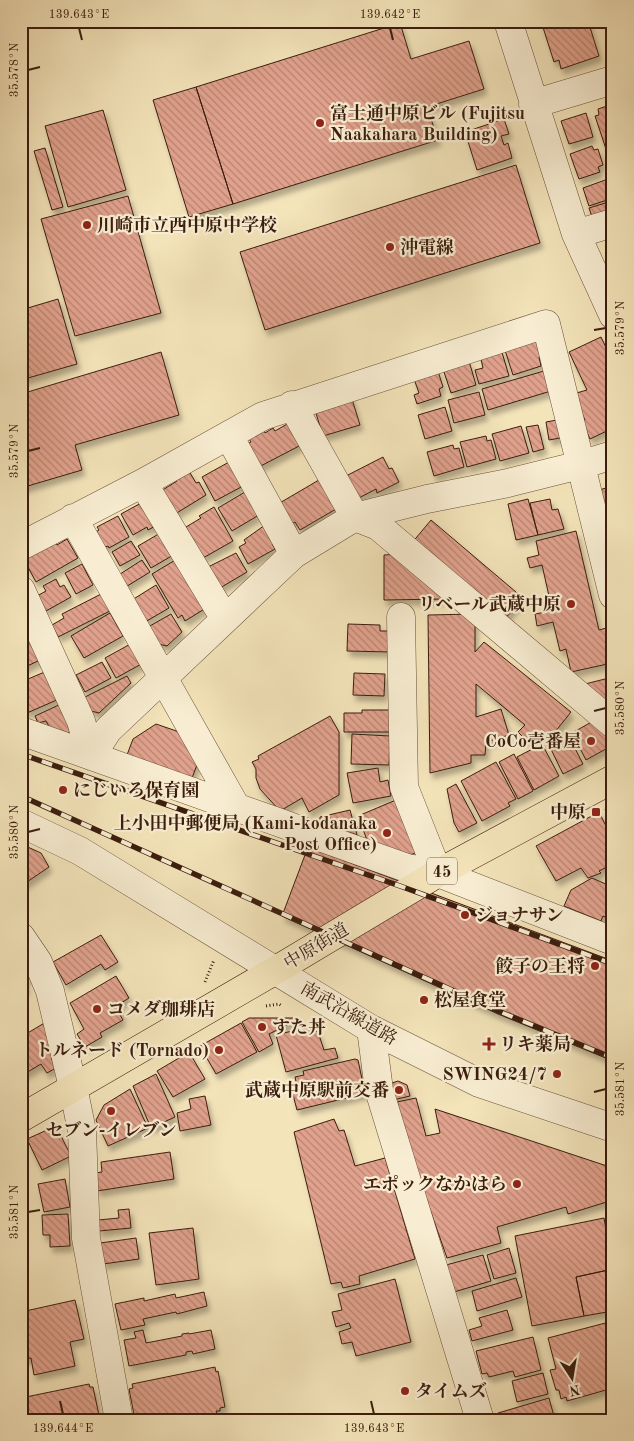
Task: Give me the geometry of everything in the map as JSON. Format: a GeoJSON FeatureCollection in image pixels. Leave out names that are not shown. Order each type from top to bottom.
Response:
{"type":"FeatureCollection","features":[{"type":"Feature","properties":{"kind":"main road","name":"中原街道"},"geometry":{"type":"LineString","coordinates":[[21,1118],[276,970],[438,873],[613,779]]}},
{"type":"Feature","properties":{"kind":"street"},"geometry":{"type":"LineString","coordinates":[[508,21],[576,234],[613,315]]}},
{"type":"Feature","properties":{"kind":"street"},"geometry":{"type":"LineString","coordinates":[[534,104],[613,80]]}},
{"type":"Feature","properties":{"kind":"street"},"geometry":{"type":"LineString","coordinates":[[576,234],[613,222]]}},
{"type":"Feature","properties":{"kind":"street"},"geometry":{"type":"LineString","coordinates":[[21,546],[142,483],[263,416],[546,324],[613,595]]}},
{"type":"Feature","properties":{"kind":"street"},"geometry":{"type":"LineString","coordinates":[[292,406],[355,517],[378,526],[613,724]]}},
{"type":"Feature","properties":{"kind":"street"},"geometry":{"type":"LineString","coordinates":[[229,436],[294,554]]}},
{"type":"Feature","properties":{"kind":"street"},"geometry":{"type":"LineString","coordinates":[[91,756],[108,730],[294,554],[355,517],[427,499],[508,483],[613,455]]}},
{"type":"Feature","properties":{"kind":"street"},"geometry":{"type":"LineString","coordinates":[[142,483],[225,619]]}},
{"type":"Feature","properties":{"kind":"street"},"geometry":{"type":"LineString","coordinates":[[73,518],[236,807]]}},
{"type":"Feature","properties":{"kind":"street"},"geometry":{"type":"LineString","coordinates":[[21,590],[81,721],[91,756]]}},
{"type":"Feature","properties":{"kind":"street"},"geometry":{"type":"LineString","coordinates":[[401,617],[404,787],[438,873]]}},
{"type":"Feature","properties":{"kind":"street"},"geometry":{"type":"LineString","coordinates":[[21,731],[407,868],[438,873],[613,940]]}},
{"type":"Feature","properties":{"kind":"street","name":"南武沿線道路"},"geometry":{"type":"LineString","coordinates":[[21,823],[80,851],[371,1029],[479,1083],[613,1128]]}},
{"type":"Feature","properties":{"kind":"street"},"geometry":{"type":"LineString","coordinates":[[21,937],[38,962],[50,991],[82,1131],[86,1238],[119,1420]]}},
{"type":"Feature","properties":{"kind":"street"},"geometry":{"type":"LineString","coordinates":[[371,1029],[379,1090],[480,1420]]}},
{"type":"Feature","properties":{"kind":"path"},"geometry":{"type":"LineString","coordinates":[[205,988],[205,980],[215,958]]}},
{"type":"Feature","properties":{"kind":"path"},"geometry":{"type":"LineString","coordinates":[[260,1007],[279,1004],[286,1007]]}},
{"type":"Feature","properties":{"kind":"building"},"geometry":{"type":"Polygon","coordinates":[[[541,21],[588,21],[599,56],[561,69],[559,60],[554,62],[541,21]]]}},
{"type":"Feature","properties":{"kind":"building","name":"富士通中原ビル (Fujitsu Naakahara Building)"},"geometry":{"type":"Polygon","coordinates":[[[400,23],[411,59],[469,41],[484,89],[427,107],[438,140],[233,204],[196,87],[400,23]]]}},
{"type":"Feature","properties":{"kind":"building"},"geometry":{"type":"Polygon","coordinates":[[[196,87],[233,204],[189,217],[153,100],[196,87]]]}},
{"type":"Feature","properties":{"kind":"building"},"geometry":{"type":"Polygon","coordinates":[[[613,104],[613,181],[606,159],[609,158],[595,116],[599,115],[598,109],[613,104]]]}},
{"type":"Feature","properties":{"kind":"building"},"geometry":{"type":"Polygon","coordinates":[[[103,110],[126,190],[68,207],[45,126],[103,110]]]}},
{"type":"Feature","properties":{"kind":"building"},"geometry":{"type":"Polygon","coordinates":[[[586,113],[593,137],[569,144],[561,121],[586,113]]]}},
{"type":"Feature","properties":{"kind":"building"},"geometry":{"type":"Polygon","coordinates":[[[504,119],[509,134],[501,136],[504,145],[508,143],[512,158],[477,170],[465,132],[504,119]]]}},
{"type":"Feature","properties":{"kind":"building"},"geometry":{"type":"Polygon","coordinates":[[[592,146],[594,150],[598,149],[603,165],[598,167],[600,172],[579,179],[570,154],[592,146]]]}},
{"type":"Feature","properties":{"kind":"building"},"geometry":{"type":"Polygon","coordinates":[[[45,148],[63,207],[52,210],[34,151],[45,148]]]}},
{"type":"Feature","properties":{"kind":"building","name":"沖電線"},"geometry":{"type":"Polygon","coordinates":[[[516,165],[540,243],[265,330],[240,252],[516,165]]]}},
{"type":"Feature","properties":{"kind":"building"},"geometry":{"type":"Polygon","coordinates":[[[608,179],[613,198],[589,206],[583,188],[608,179]]]}},
{"type":"Feature","properties":{"kind":"building"},"geometry":{"type":"Polygon","coordinates":[[[128,196],[161,313],[75,336],[41,219],[128,196]]]}},
{"type":"Feature","properties":{"kind":"building"},"geometry":{"type":"Polygon","coordinates":[[[612,201],[613,214],[600,218],[591,214],[589,208],[612,201]]]}},
{"type":"Feature","properties":{"kind":"building"},"geometry":{"type":"Polygon","coordinates":[[[58,299],[77,364],[21,380],[21,310],[58,299]]]}},
{"type":"Feature","properties":{"kind":"building"},"geometry":{"type":"Polygon","coordinates":[[[541,336],[544,355],[539,357],[541,366],[513,375],[504,347],[541,336]]]}},
{"type":"Feature","properties":{"kind":"building"},"geometry":{"type":"Polygon","coordinates":[[[601,337],[613,362],[613,428],[590,439],[582,421],[585,420],[573,394],[587,390],[569,352],[601,337]]]}},
{"type":"Feature","properties":{"kind":"building"},"geometry":{"type":"Polygon","coordinates":[[[501,349],[509,376],[479,384],[475,370],[483,368],[480,355],[501,349]]]}},
{"type":"Feature","properties":{"kind":"building"},"geometry":{"type":"Polygon","coordinates":[[[161,352],[179,415],[75,445],[82,470],[21,488],[21,394],[161,352]]]}},
{"type":"Feature","properties":{"kind":"building"},"geometry":{"type":"Polygon","coordinates":[[[469,361],[476,385],[451,393],[443,369],[469,361]]]}},
{"type":"Feature","properties":{"kind":"building"},"geometry":{"type":"Polygon","coordinates":[[[437,368],[443,387],[439,389],[441,396],[417,404],[414,395],[419,393],[413,376],[437,368]]]}},
{"type":"Feature","properties":{"kind":"building"},"geometry":{"type":"Polygon","coordinates":[[[544,371],[551,391],[488,410],[482,389],[544,371]]]}},
{"type":"Feature","properties":{"kind":"building"},"geometry":{"type":"Polygon","coordinates":[[[479,392],[485,415],[454,423],[448,400],[479,392]]]}},
{"type":"Feature","properties":{"kind":"building"},"geometry":{"type":"Polygon","coordinates":[[[351,396],[360,425],[323,436],[314,407],[351,396]]]}},
{"type":"Feature","properties":{"kind":"building"},"geometry":{"type":"Polygon","coordinates":[[[445,407],[452,431],[425,439],[418,415],[445,407]]]}},
{"type":"Feature","properties":{"kind":"building"},"geometry":{"type":"Polygon","coordinates":[[[557,420],[560,438],[549,440],[546,422],[557,420]]]}},
{"type":"Feature","properties":{"kind":"building"},"geometry":{"type":"Polygon","coordinates":[[[289,423],[301,445],[255,469],[244,446],[251,442],[249,439],[273,428],[275,431],[289,423]]]}},
{"type":"Feature","properties":{"kind":"building"},"geometry":{"type":"Polygon","coordinates":[[[538,425],[544,449],[533,452],[526,427],[538,425]]]}},
{"type":"Feature","properties":{"kind":"building"},"geometry":{"type":"Polygon","coordinates":[[[521,426],[529,453],[500,461],[492,434],[521,426]]]}},
{"type":"Feature","properties":{"kind":"building"},"geometry":{"type":"Polygon","coordinates":[[[486,436],[487,441],[491,440],[496,459],[467,467],[460,442],[486,436]]]}},
{"type":"Feature","properties":{"kind":"building"},"geometry":{"type":"Polygon","coordinates":[[[453,445],[454,449],[459,448],[464,467],[434,476],[427,452],[453,445]]]}},
{"type":"Feature","properties":{"kind":"building"},"geometry":{"type":"Polygon","coordinates":[[[383,457],[389,469],[392,468],[399,482],[377,493],[376,489],[357,499],[346,476],[383,457]]]}},
{"type":"Feature","properties":{"kind":"building"},"geometry":{"type":"Polygon","coordinates":[[[229,462],[243,486],[215,501],[202,477],[229,462]]]}},
{"type":"Feature","properties":{"kind":"building"},"geometry":{"type":"Polygon","coordinates":[[[189,471],[196,483],[199,482],[206,495],[175,514],[161,491],[177,481],[175,479],[189,471]]]}},
{"type":"Feature","properties":{"kind":"building"},"geometry":{"type":"Polygon","coordinates":[[[324,477],[336,509],[300,530],[295,522],[290,525],[278,504],[324,477]]]}},
{"type":"Feature","properties":{"kind":"building"},"geometry":{"type":"Polygon","coordinates":[[[613,486],[613,508],[605,510],[599,490],[613,486]]]}},
{"type":"Feature","properties":{"kind":"building"},"geometry":{"type":"Polygon","coordinates":[[[245,492],[259,515],[232,531],[218,508],[245,492]]]}},
{"type":"Feature","properties":{"kind":"building"},"geometry":{"type":"Polygon","coordinates":[[[528,499],[538,535],[516,540],[508,504],[528,499]]]}},
{"type":"Feature","properties":{"kind":"building"},"geometry":{"type":"Polygon","coordinates":[[[550,499],[552,510],[558,509],[564,529],[538,535],[530,503],[550,499]]]}},
{"type":"Feature","properties":{"kind":"building"},"geometry":{"type":"Polygon","coordinates":[[[141,503],[159,524],[148,530],[147,527],[133,535],[121,514],[141,503]]]}},
{"type":"Feature","properties":{"kind":"building"},"geometry":{"type":"Polygon","coordinates":[[[214,507],[233,541],[203,558],[186,527],[214,507]]]}},
{"type":"Feature","properties":{"kind":"building"},"geometry":{"type":"Polygon","coordinates":[[[118,516],[129,537],[109,548],[108,546],[100,549],[92,534],[99,530],[97,527],[118,516]]]}},
{"type":"Feature","properties":{"kind":"building"},"geometry":{"type":"Polygon","coordinates":[[[431,520],[523,598],[503,621],[411,544],[431,520]]]}},
{"type":"Feature","properties":{"kind":"building"},"geometry":{"type":"Polygon","coordinates":[[[265,525],[275,542],[272,544],[275,549],[248,564],[239,547],[246,543],[244,540],[265,525]]]}},
{"type":"Feature","properties":{"kind":"building","name":"リベール武蔵中原"},"geometry":{"type":"Polygon","coordinates":[[[576,531],[599,630],[610,627],[612,636],[606,638],[612,663],[571,672],[566,649],[560,651],[553,622],[537,626],[535,614],[551,611],[547,597],[549,596],[542,565],[530,568],[527,558],[539,555],[536,541],[576,531]]]}},
{"type":"Feature","properties":{"kind":"building"},"geometry":{"type":"Polygon","coordinates":[[[162,532],[175,554],[151,568],[138,546],[162,532]]]}},
{"type":"Feature","properties":{"kind":"building"},"geometry":{"type":"Polygon","coordinates":[[[67,539],[78,558],[36,582],[23,558],[55,540],[57,545],[67,539]]]}},
{"type":"Feature","properties":{"kind":"building"},"geometry":{"type":"Polygon","coordinates":[[[131,541],[140,555],[120,566],[112,552],[131,541]]]}},
{"type":"Feature","properties":{"kind":"building"},"geometry":{"type":"Polygon","coordinates":[[[236,553],[247,572],[220,588],[208,567],[236,553]]]}},
{"type":"Feature","properties":{"kind":"building"},"geometry":{"type":"Polygon","coordinates":[[[401,554],[445,599],[384,600],[384,555],[401,554]]]}},
{"type":"Feature","properties":{"kind":"building"},"geometry":{"type":"Polygon","coordinates":[[[177,559],[206,608],[185,621],[182,615],[178,618],[152,574],[177,559]]]}},
{"type":"Feature","properties":{"kind":"building"},"geometry":{"type":"Polygon","coordinates":[[[142,560],[150,572],[124,588],[117,576],[142,560]]]}},
{"type":"Feature","properties":{"kind":"building"},"geometry":{"type":"Polygon","coordinates":[[[82,564],[93,585],[76,594],[65,573],[82,564]]]}},
{"type":"Feature","properties":{"kind":"building"},"geometry":{"type":"Polygon","coordinates":[[[56,579],[60,587],[64,585],[71,597],[46,611],[37,596],[46,591],[43,586],[56,579]]]}},
{"type":"Feature","properties":{"kind":"building"},"geometry":{"type":"Polygon","coordinates":[[[156,585],[169,608],[145,622],[132,600],[156,585]]]}},
{"type":"Feature","properties":{"kind":"building"},"geometry":{"type":"Polygon","coordinates":[[[105,592],[114,609],[58,637],[52,625],[64,618],[62,614],[105,592]]]}},
{"type":"Feature","properties":{"kind":"building"},"geometry":{"type":"Polygon","coordinates":[[[110,613],[123,636],[84,658],[71,636],[110,613]]]}},
{"type":"Feature","properties":{"kind":"building"},"geometry":{"type":"Polygon","coordinates":[[[171,614],[182,632],[167,646],[158,644],[148,627],[171,614]]]}},
{"type":"Feature","properties":{"kind":"building"},"geometry":{"type":"Polygon","coordinates":[[[475,614],[475,652],[484,642],[571,712],[547,742],[535,732],[527,741],[518,732],[525,725],[476,684],[476,717],[501,709],[509,735],[486,742],[485,755],[471,755],[471,763],[430,773],[428,615],[475,614]]]}},
{"type":"Feature","properties":{"kind":"building"},"geometry":{"type":"Polygon","coordinates":[[[348,624],[380,625],[380,631],[392,631],[391,652],[347,651],[348,624]]]}},
{"type":"Feature","properties":{"kind":"building"},"geometry":{"type":"Polygon","coordinates":[[[25,625],[40,660],[21,669],[21,627],[25,625]]]}},
{"type":"Feature","properties":{"kind":"building"},"geometry":{"type":"Polygon","coordinates":[[[134,642],[145,662],[116,678],[105,658],[134,642]]]}},
{"type":"Feature","properties":{"kind":"building"},"geometry":{"type":"Polygon","coordinates":[[[102,662],[111,678],[85,692],[76,675],[102,662]]]}},
{"type":"Feature","properties":{"kind":"building"},"geometry":{"type":"Polygon","coordinates":[[[47,671],[59,699],[27,713],[21,699],[21,682],[47,671]]]}},
{"type":"Feature","properties":{"kind":"building"},"geometry":{"type":"Polygon","coordinates":[[[354,673],[385,674],[384,696],[353,695],[354,673]]]}},
{"type":"Feature","properties":{"kind":"building"},"geometry":{"type":"Polygon","coordinates":[[[127,676],[131,683],[99,713],[91,711],[85,697],[127,676]]]}},
{"type":"Feature","properties":{"kind":"building"},"geometry":{"type":"Polygon","coordinates":[[[613,677],[613,717],[585,684],[613,677]]]}},
{"type":"Feature","properties":{"kind":"building"},"geometry":{"type":"Polygon","coordinates":[[[61,704],[73,731],[65,734],[50,728],[46,721],[38,723],[35,716],[61,704]]]}},
{"type":"Feature","properties":{"kind":"building"},"geometry":{"type":"Polygon","coordinates":[[[362,710],[394,710],[394,732],[344,732],[344,713],[362,713],[362,710]]]}},
{"type":"Feature","properties":{"kind":"building"},"geometry":{"type":"Polygon","coordinates":[[[330,716],[339,732],[339,795],[309,812],[302,798],[280,811],[260,789],[256,778],[256,769],[252,762],[259,759],[258,756],[330,716]]]}},
{"type":"Feature","properties":{"kind":"building"},"geometry":{"type":"Polygon","coordinates":[[[595,720],[613,735],[613,745],[586,760],[572,733],[595,720]]]}},
{"type":"Feature","properties":{"kind":"building"},"geometry":{"type":"Polygon","coordinates":[[[156,724],[188,735],[200,757],[192,778],[127,755],[133,739],[156,724]]]}},
{"type":"Feature","properties":{"kind":"building"},"geometry":{"type":"Polygon","coordinates":[[[352,734],[390,736],[389,765],[351,764],[352,734]]]}},
{"type":"Feature","properties":{"kind":"building"},"geometry":{"type":"Polygon","coordinates":[[[568,735],[583,764],[563,774],[549,745],[568,735]]]}},
{"type":"Feature","properties":{"kind":"building"},"geometry":{"type":"Polygon","coordinates":[[[542,744],[559,776],[534,790],[517,757],[542,744]]]}},
{"type":"Feature","properties":{"kind":"building"},"geometry":{"type":"Polygon","coordinates":[[[514,754],[533,791],[518,799],[499,762],[514,754]]]}},
{"type":"Feature","properties":{"kind":"building"},"geometry":{"type":"Polygon","coordinates":[[[496,762],[516,799],[508,803],[510,806],[482,821],[461,781],[496,762]]]}},
{"type":"Feature","properties":{"kind":"building"},"geometry":{"type":"Polygon","coordinates":[[[378,768],[380,782],[388,780],[391,796],[353,803],[347,773],[378,768]]]}},
{"type":"Feature","properties":{"kind":"building"},"geometry":{"type":"Polygon","coordinates":[[[456,784],[477,823],[459,832],[454,823],[447,789],[456,784]]]}},
{"type":"Feature","properties":{"kind":"building"},"geometry":{"type":"Polygon","coordinates":[[[396,800],[418,851],[411,855],[367,840],[358,816],[396,800]]]}},
{"type":"Feature","properties":{"kind":"building"},"geometry":{"type":"Polygon","coordinates":[[[613,804],[613,827],[605,809],[613,804]]]}},
{"type":"Feature","properties":{"kind":"building"},"geometry":{"type":"Polygon","coordinates":[[[350,810],[357,835],[320,822],[320,817],[350,810]]]}},
{"type":"Feature","properties":{"kind":"building"},"geometry":{"type":"Polygon","coordinates":[[[599,812],[613,840],[613,856],[605,860],[609,866],[599,871],[601,873],[588,878],[581,868],[556,881],[536,846],[599,812]]]}},
{"type":"Feature","properties":{"kind":"building"},"geometry":{"type":"Polygon","coordinates":[[[21,844],[41,853],[49,867],[21,886],[21,844]]]}},
{"type":"Feature","properties":{"kind":"building"},"geometry":{"type":"Polygon","coordinates":[[[308,847],[613,961],[613,1061],[498,1014],[282,916],[308,847]]]}},
{"type":"Feature","properties":{"kind":"building"},"geometry":{"type":"Polygon","coordinates":[[[592,878],[608,885],[612,897],[608,902],[611,904],[612,914],[610,919],[603,916],[601,921],[564,906],[571,890],[592,878]]]}},
{"type":"Feature","properties":{"kind":"building"},"geometry":{"type":"Polygon","coordinates":[[[101,935],[118,962],[105,970],[101,964],[66,985],[53,962],[101,935]]]}},
{"type":"Feature","properties":{"kind":"building"},"geometry":{"type":"Polygon","coordinates":[[[21,968],[28,979],[23,982],[27,988],[21,992],[21,968]]]}},
{"type":"Feature","properties":{"kind":"building","name":"コメダ珈琲店"},"geometry":{"type":"Polygon","coordinates":[[[116,976],[129,998],[118,1005],[123,1013],[120,1015],[123,1020],[100,1033],[102,1037],[85,1047],[77,1034],[84,1029],[70,1003],[116,976]]]}},
{"type":"Feature","properties":{"kind":"building"},"geometry":{"type":"Polygon","coordinates":[[[249,1018],[293,1018],[295,1021],[269,1034],[273,1044],[259,1052],[242,1022],[249,1018]]]}},
{"type":"Feature","properties":{"kind":"building"},"geometry":{"type":"Polygon","coordinates":[[[46,1022],[54,1057],[51,1058],[56,1068],[47,1073],[41,1064],[21,1076],[21,1037],[46,1022]]]}},
{"type":"Feature","properties":{"kind":"building"},"geometry":{"type":"Polygon","coordinates":[[[241,1023],[257,1052],[216,1074],[200,1046],[241,1023]]]}},
{"type":"Feature","properties":{"kind":"building"},"geometry":{"type":"Polygon","coordinates":[[[308,1027],[318,1032],[324,1050],[335,1048],[338,1058],[286,1072],[276,1035],[308,1027]]]}},
{"type":"Feature","properties":{"kind":"building"},"geometry":{"type":"Polygon","coordinates":[[[189,1052],[205,1079],[173,1097],[157,1071],[189,1052]]]}},
{"type":"Feature","properties":{"kind":"building"},"geometry":{"type":"Polygon","coordinates":[[[355,1059],[358,1060],[367,1093],[297,1110],[291,1087],[297,1086],[295,1077],[304,1075],[303,1071],[355,1059]]]}},
{"type":"Feature","properties":{"kind":"building"},"geometry":{"type":"Polygon","coordinates":[[[156,1074],[175,1117],[151,1128],[133,1086],[156,1074]]]}},
{"type":"Feature","properties":{"kind":"building","name":"武蔵中原駅前交番"},"geometry":{"type":"Polygon","coordinates":[[[398,1081],[407,1085],[410,1096],[393,1100],[389,1084],[398,1081]]]}},
{"type":"Feature","properties":{"kind":"building"},"geometry":{"type":"Polygon","coordinates":[[[130,1089],[148,1128],[108,1146],[96,1120],[104,1105],[130,1089]]]}},
{"type":"Feature","properties":{"kind":"building"},"geometry":{"type":"Polygon","coordinates":[[[205,1096],[211,1125],[180,1131],[177,1113],[191,1109],[189,1099],[205,1096]]]}},
{"type":"Feature","properties":{"kind":"building","name":"エポックなかはら"},"geometry":{"type":"Polygon","coordinates":[[[416,1098],[426,1136],[440,1133],[435,1109],[613,1168],[613,1200],[568,1214],[566,1207],[497,1227],[501,1243],[447,1258],[407,1144],[397,1102],[416,1098]]]}},
{"type":"Feature","properties":{"kind":"building"},"geometry":{"type":"Polygon","coordinates":[[[334,1119],[339,1131],[344,1130],[355,1166],[385,1158],[415,1259],[359,1276],[360,1284],[343,1288],[341,1282],[331,1284],[294,1132],[334,1119]]]}},
{"type":"Feature","properties":{"kind":"building"},"geometry":{"type":"Polygon","coordinates":[[[56,1126],[71,1156],[42,1170],[27,1139],[56,1126]]]}},
{"type":"Feature","properties":{"kind":"building"},"geometry":{"type":"Polygon","coordinates":[[[170,1152],[174,1179],[97,1191],[95,1173],[102,1172],[101,1162],[170,1152]]]}},
{"type":"Feature","properties":{"kind":"building"},"geometry":{"type":"Polygon","coordinates":[[[65,1179],[70,1207],[44,1212],[38,1184],[65,1179]]]}},
{"type":"Feature","properties":{"kind":"building"},"geometry":{"type":"Polygon","coordinates":[[[129,1209],[131,1228],[99,1231],[98,1220],[119,1218],[118,1210],[129,1209]]]}},
{"type":"Feature","properties":{"kind":"building"},"geometry":{"type":"Polygon","coordinates":[[[68,1214],[70,1246],[50,1247],[50,1235],[43,1235],[42,1215],[68,1214]]]}},
{"type":"Feature","properties":{"kind":"building"},"geometry":{"type":"Polygon","coordinates":[[[604,1218],[613,1269],[576,1277],[584,1316],[532,1326],[515,1236],[604,1218]]]}},
{"type":"Feature","properties":{"kind":"building"},"geometry":{"type":"Polygon","coordinates":[[[193,1228],[199,1279],[156,1285],[149,1233],[193,1228]]]}},
{"type":"Feature","properties":{"kind":"building"},"geometry":{"type":"Polygon","coordinates":[[[136,1238],[139,1259],[103,1264],[100,1243],[136,1238]]]}},
{"type":"Feature","properties":{"kind":"building"},"geometry":{"type":"Polygon","coordinates":[[[509,1248],[516,1273],[494,1279],[487,1255],[509,1248]]]}},
{"type":"Feature","properties":{"kind":"building"},"geometry":{"type":"Polygon","coordinates":[[[483,1255],[491,1281],[454,1292],[446,1265],[483,1255]]]}},
{"type":"Feature","properties":{"kind":"building"},"geometry":{"type":"Polygon","coordinates":[[[613,1269],[613,1311],[584,1316],[576,1277],[613,1269]]]}},
{"type":"Feature","properties":{"kind":"building"},"geometry":{"type":"Polygon","coordinates":[[[516,1278],[522,1297],[477,1311],[472,1291],[516,1278]]]}},
{"type":"Feature","properties":{"kind":"building"},"geometry":{"type":"Polygon","coordinates":[[[395,1279],[411,1342],[356,1356],[352,1342],[342,1344],[339,1332],[351,1328],[349,1323],[336,1327],[332,1312],[342,1310],[338,1294],[395,1279]]]}},
{"type":"Feature","properties":{"kind":"building"},"geometry":{"type":"Polygon","coordinates":[[[204,1292],[207,1306],[177,1314],[176,1312],[143,1319],[145,1325],[121,1330],[115,1304],[144,1298],[144,1301],[175,1294],[176,1298],[204,1292]]]}},
{"type":"Feature","properties":{"kind":"building"},"geometry":{"type":"Polygon","coordinates":[[[75,1300],[84,1339],[70,1342],[75,1366],[34,1375],[31,1358],[21,1360],[21,1312],[75,1300]]]}},
{"type":"Feature","properties":{"kind":"building"},"geometry":{"type":"Polygon","coordinates":[[[507,1310],[513,1330],[472,1341],[469,1330],[482,1326],[479,1318],[507,1310]]]}},
{"type":"Feature","properties":{"kind":"building"},"geometry":{"type":"Polygon","coordinates":[[[613,1321],[613,1388],[567,1401],[566,1397],[561,1399],[550,1370],[556,1369],[548,1338],[613,1321]]]}},
{"type":"Feature","properties":{"kind":"building"},"geometry":{"type":"Polygon","coordinates":[[[143,1330],[146,1343],[182,1336],[182,1334],[211,1330],[215,1349],[193,1354],[192,1351],[186,1352],[186,1355],[129,1366],[124,1340],[136,1338],[134,1332],[143,1330]]]}},
{"type":"Feature","properties":{"kind":"building"},"geometry":{"type":"Polygon","coordinates":[[[533,1337],[541,1370],[515,1377],[513,1371],[489,1377],[487,1373],[482,1374],[476,1351],[533,1337]]]}},
{"type":"Feature","properties":{"kind":"building"},"geometry":{"type":"Polygon","coordinates":[[[215,1367],[216,1372],[218,1371],[225,1407],[220,1408],[220,1411],[216,1411],[217,1414],[190,1420],[135,1420],[129,1389],[133,1388],[132,1384],[215,1367]]]}},
{"type":"Feature","properties":{"kind":"building"},"geometry":{"type":"Polygon","coordinates":[[[543,1373],[548,1394],[517,1402],[512,1381],[543,1373]]]}},
{"type":"Feature","properties":{"kind":"building"},"geometry":{"type":"Polygon","coordinates":[[[89,1384],[90,1387],[93,1387],[100,1420],[21,1420],[21,1398],[89,1384]]]}},
{"type":"Feature","properties":{"kind":"building"},"geometry":{"type":"Polygon","coordinates":[[[549,1398],[555,1420],[500,1420],[498,1413],[549,1398]]]}},
{"type":"Feature","properties":{"kind":"railway"},"geometry":{"type":"LineString","coordinates":[[21,754],[400,886],[613,964]]}},
{"type":"Feature","properties":{"kind":"railway"},"geometry":{"type":"LineString","coordinates":[[21,796],[503,1013],[613,1058]]}},
{"type":"Feature","properties":{"kind":"place","name":"富士通中原ビル (Fujitsu Naakahara Building)"},"geometry":{"type":"Point","coordinates":[320,123]}},
{"type":"Feature","properties":{"kind":"place","name":"川崎市立西中原中学校"},"geometry":{"type":"Point","coordinates":[87,225]}},
{"type":"Feature","properties":{"kind":"place","name":"沖電線"},"geometry":{"type":"Point","coordinates":[390,247]}},
{"type":"Feature","properties":{"kind":"place","name":"リベール武蔵中原"},"geometry":{"type":"Point","coordinates":[571,604]}},
{"type":"Feature","properties":{"kind":"place","name":"CoCo壱番屋"},"geometry":{"type":"Point","coordinates":[591,741]}},
{"type":"Feature","properties":{"kind":"place","name":"にじいろ保育園"},"geometry":{"type":"Point","coordinates":[63,790]}},
{"type":"Feature","properties":{"kind":"place","name":"中原"},"geometry":{"type":"Point","coordinates":[596,812]}},
{"type":"Feature","properties":{"kind":"place","name":"上小田中郵便局 (Kami-kodanaka Post Office)"},"geometry":{"type":"Point","coordinates":[387,833]}},
{"type":"Feature","properties":{"kind":"place","name":"ジョナサン"},"geometry":{"type":"Point","coordinates":[465,915]}},
{"type":"Feature","properties":{"kind":"place","name":"餃子の王将"},"geometry":{"type":"Point","coordinates":[595,966]}},
{"type":"Feature","properties":{"kind":"place","name":"松屋食堂"},"geometry":{"type":"Point","coordinates":[424,1000]}},
{"type":"Feature","properties":{"kind":"place","name":"コメダ珈琲店"},"geometry":{"type":"Point","coordinates":[97,1009]}},
{"type":"Feature","properties":{"kind":"place","name":"すた丼"},"geometry":{"type":"Point","coordinates":[262,1027]}},
{"type":"Feature","properties":{"kind":"place","name":"リキ薬局"},"geometry":{"type":"Point","coordinates":[489,1044]}},
{"type":"Feature","properties":{"kind":"place","name":"トルネード (Tornado)"},"geometry":{"type":"Point","coordinates":[219,1050]}},
{"type":"Feature","properties":{"kind":"place","name":"SWING24/7"},"geometry":{"type":"Point","coordinates":[557,1074]}},
{"type":"Feature","properties":{"kind":"place","name":"武蔵中原駅前交番"},"geometry":{"type":"Point","coordinates":[399,1090]}},
{"type":"Feature","properties":{"kind":"place","name":"セブン-イレブン"},"geometry":{"type":"Point","coordinates":[111,1111]}},
{"type":"Feature","properties":{"kind":"place","name":"エポックなかはら"},"geometry":{"type":"Point","coordinates":[517,1184]}},
{"type":"Feature","properties":{"kind":"place","name":"タイムズ"},"geometry":{"type":"Point","coordinates":[405,1391]}}]}
